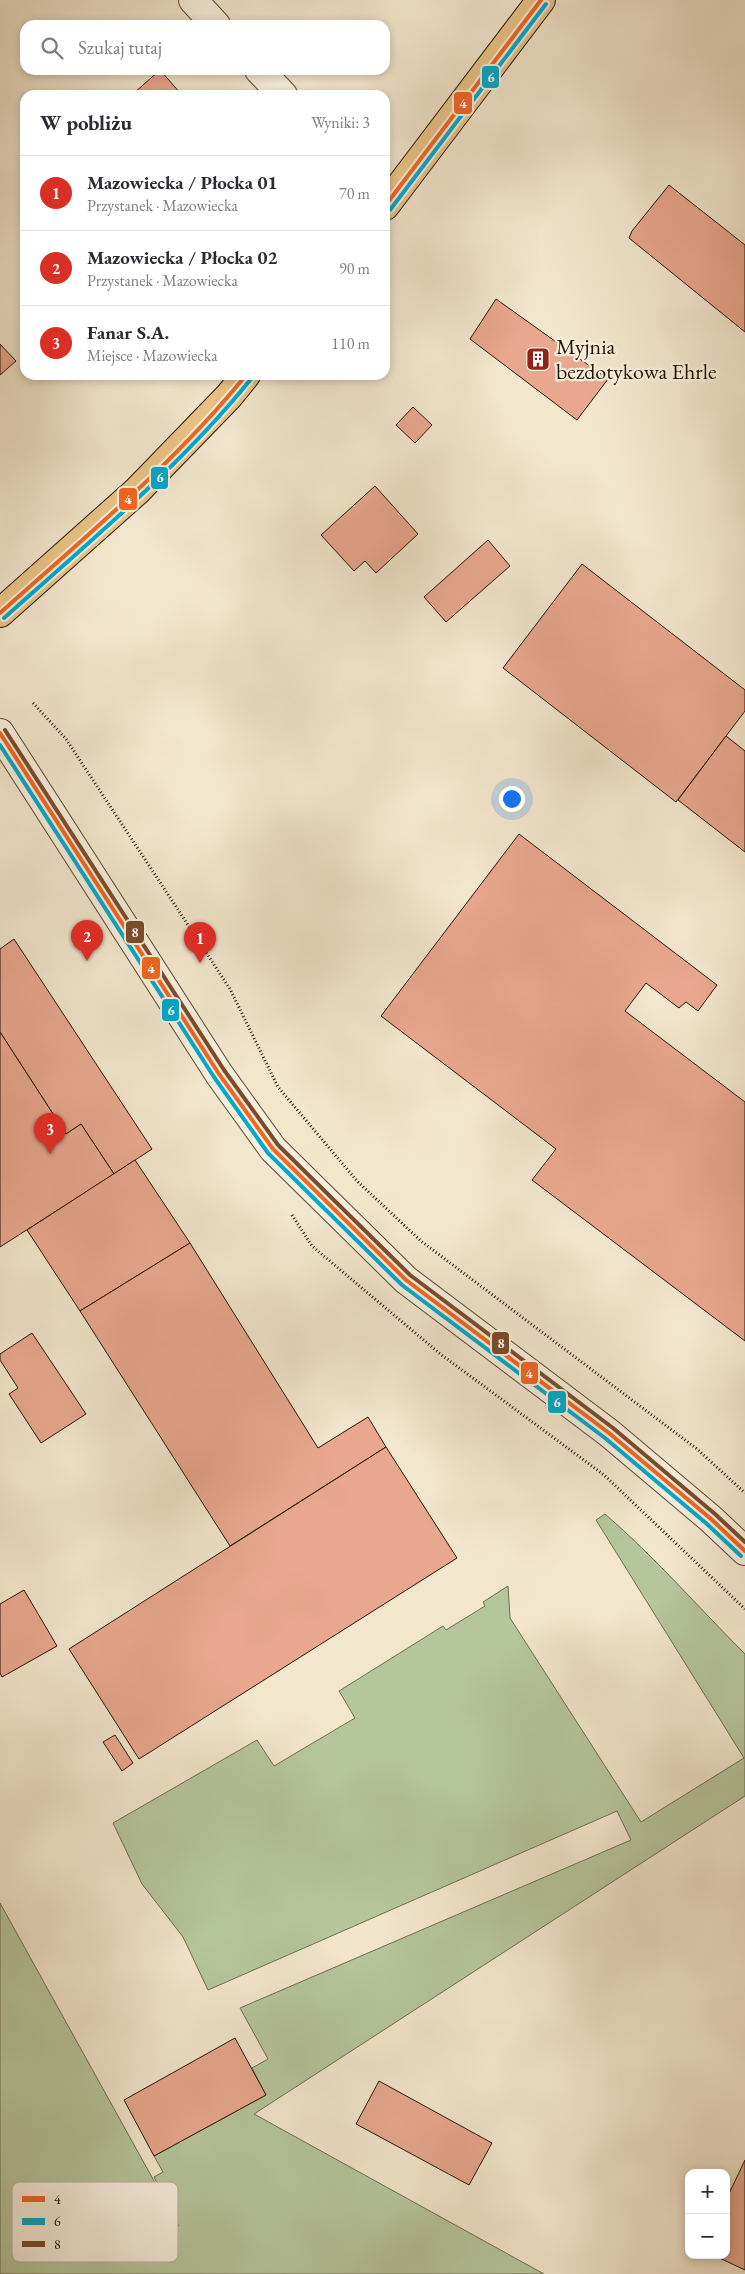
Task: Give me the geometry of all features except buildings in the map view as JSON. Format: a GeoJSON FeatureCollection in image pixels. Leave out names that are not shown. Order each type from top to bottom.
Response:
{"type":"FeatureCollection","features":[{"type":"Feature","properties":{"kind":"main road"},"geometry":{"type":"LineString","coordinates":[[390,199],[541,0]]}},
{"type":"Feature","properties":{"kind":"main road"},"geometry":{"type":"LineString","coordinates":[[0,613],[137,491],[229,396],[242,380]]}},
{"type":"Feature","properties":{"kind":"street"},"geometry":{"type":"LineString","coordinates":[[193,0],[211,20]]}},
{"type":"Feature","properties":{"kind":"street"},"geometry":{"type":"LineString","coordinates":[[264,75],[278,90]]}},
{"type":"Feature","properties":{"kind":"street"},"geometry":{"type":"LineString","coordinates":[[0,733],[219,1074],[273,1149],[406,1280],[609,1433],[711,1519],[745,1551]]}},
{"type":"Feature","properties":{"kind":"path"},"geometry":{"type":"LineString","coordinates":[[33,702],[66,739],[230,990],[278,1087],[357,1181],[421,1241],[697,1449],[745,1493]]}},
{"type":"Feature","properties":{"kind":"path"},"geometry":{"type":"LineString","coordinates":[[290,1208],[293,1217],[312,1246],[439,1353],[604,1475],[745,1609]]}},
{"type":"Feature","properties":{"kind":"green space"},"geometry":{"type":"Polygon","coordinates":[[[605,1514],[623,1530],[745,1654],[745,1796],[254,2114],[544,2274],[0,2274],[0,1903],[155,2182],[12,2182],[12,2262],[178,2262],[178,2182],[157,2182],[154,2177],[163,2172],[154,2156],[266,2095],[252,2068],[268,2059],[240,2008],[631,1840],[617,1811],[208,1990],[183,1937],[142,1884],[113,1823],[257,1740],[274,1766],[355,1718],[339,1691],[443,1626],[446,1630],[485,1606],[483,1602],[508,1586],[510,1618],[641,1822],[744,1758],[596,1520],[605,1514]]]}},
{"type":"Feature","properties":{"kind":"transit line","name":"4"},"geometry":{"type":"LineString","coordinates":[[390,199],[541,0]]}},
{"type":"Feature","properties":{"kind":"transit line","name":"6"},"geometry":{"type":"LineString","coordinates":[[390,210],[546,4]]}},
{"type":"Feature","properties":{"kind":"transit line","name":"4"},"geometry":{"type":"LineString","coordinates":[[0,613],[128,499],[189,439],[242,380]]}},
{"type":"Feature","properties":{"kind":"transit line","name":"6"},"geometry":{"type":"LineString","coordinates":[[4,618],[164,474],[223,412],[250,380]]}},
{"type":"Feature","properties":{"kind":"transit line","name":"8"},"geometry":{"type":"LineString","coordinates":[[5,730],[224,1070],[278,1145],[410,1275],[613,1428],[715,1514],[745,1542]]}},
{"type":"Feature","properties":{"kind":"transit line","name":"4"},"geometry":{"type":"LineString","coordinates":[[0,733],[219,1074],[273,1149],[406,1280],[609,1433],[711,1519],[745,1551]]}},
{"type":"Feature","properties":{"kind":"transit line","name":"6"},"geometry":{"type":"LineString","coordinates":[[0,745],[214,1077],[268,1153],[402,1285],[605,1438],[707,1524],[741,1556]]}},
{"type":"Feature","properties":{"kind":"place","name":"Myjnia bezdotykowa Ehrle"},"geometry":{"type":"Point","coordinates":[538,359]}},
{"type":"Feature","properties":{"kind":"place","name":"Mazowiecka / Płocka 02"},"geometry":{"type":"Point","coordinates":[87,961]}},
{"type":"Feature","properties":{"kind":"place","name":"Mazowiecka / Płocka 01"},"geometry":{"type":"Point","coordinates":[200,963]}},
{"type":"Feature","properties":{"kind":"place","name":"Fanar S.A."},"geometry":{"type":"Point","coordinates":[50,1154]}}]}
